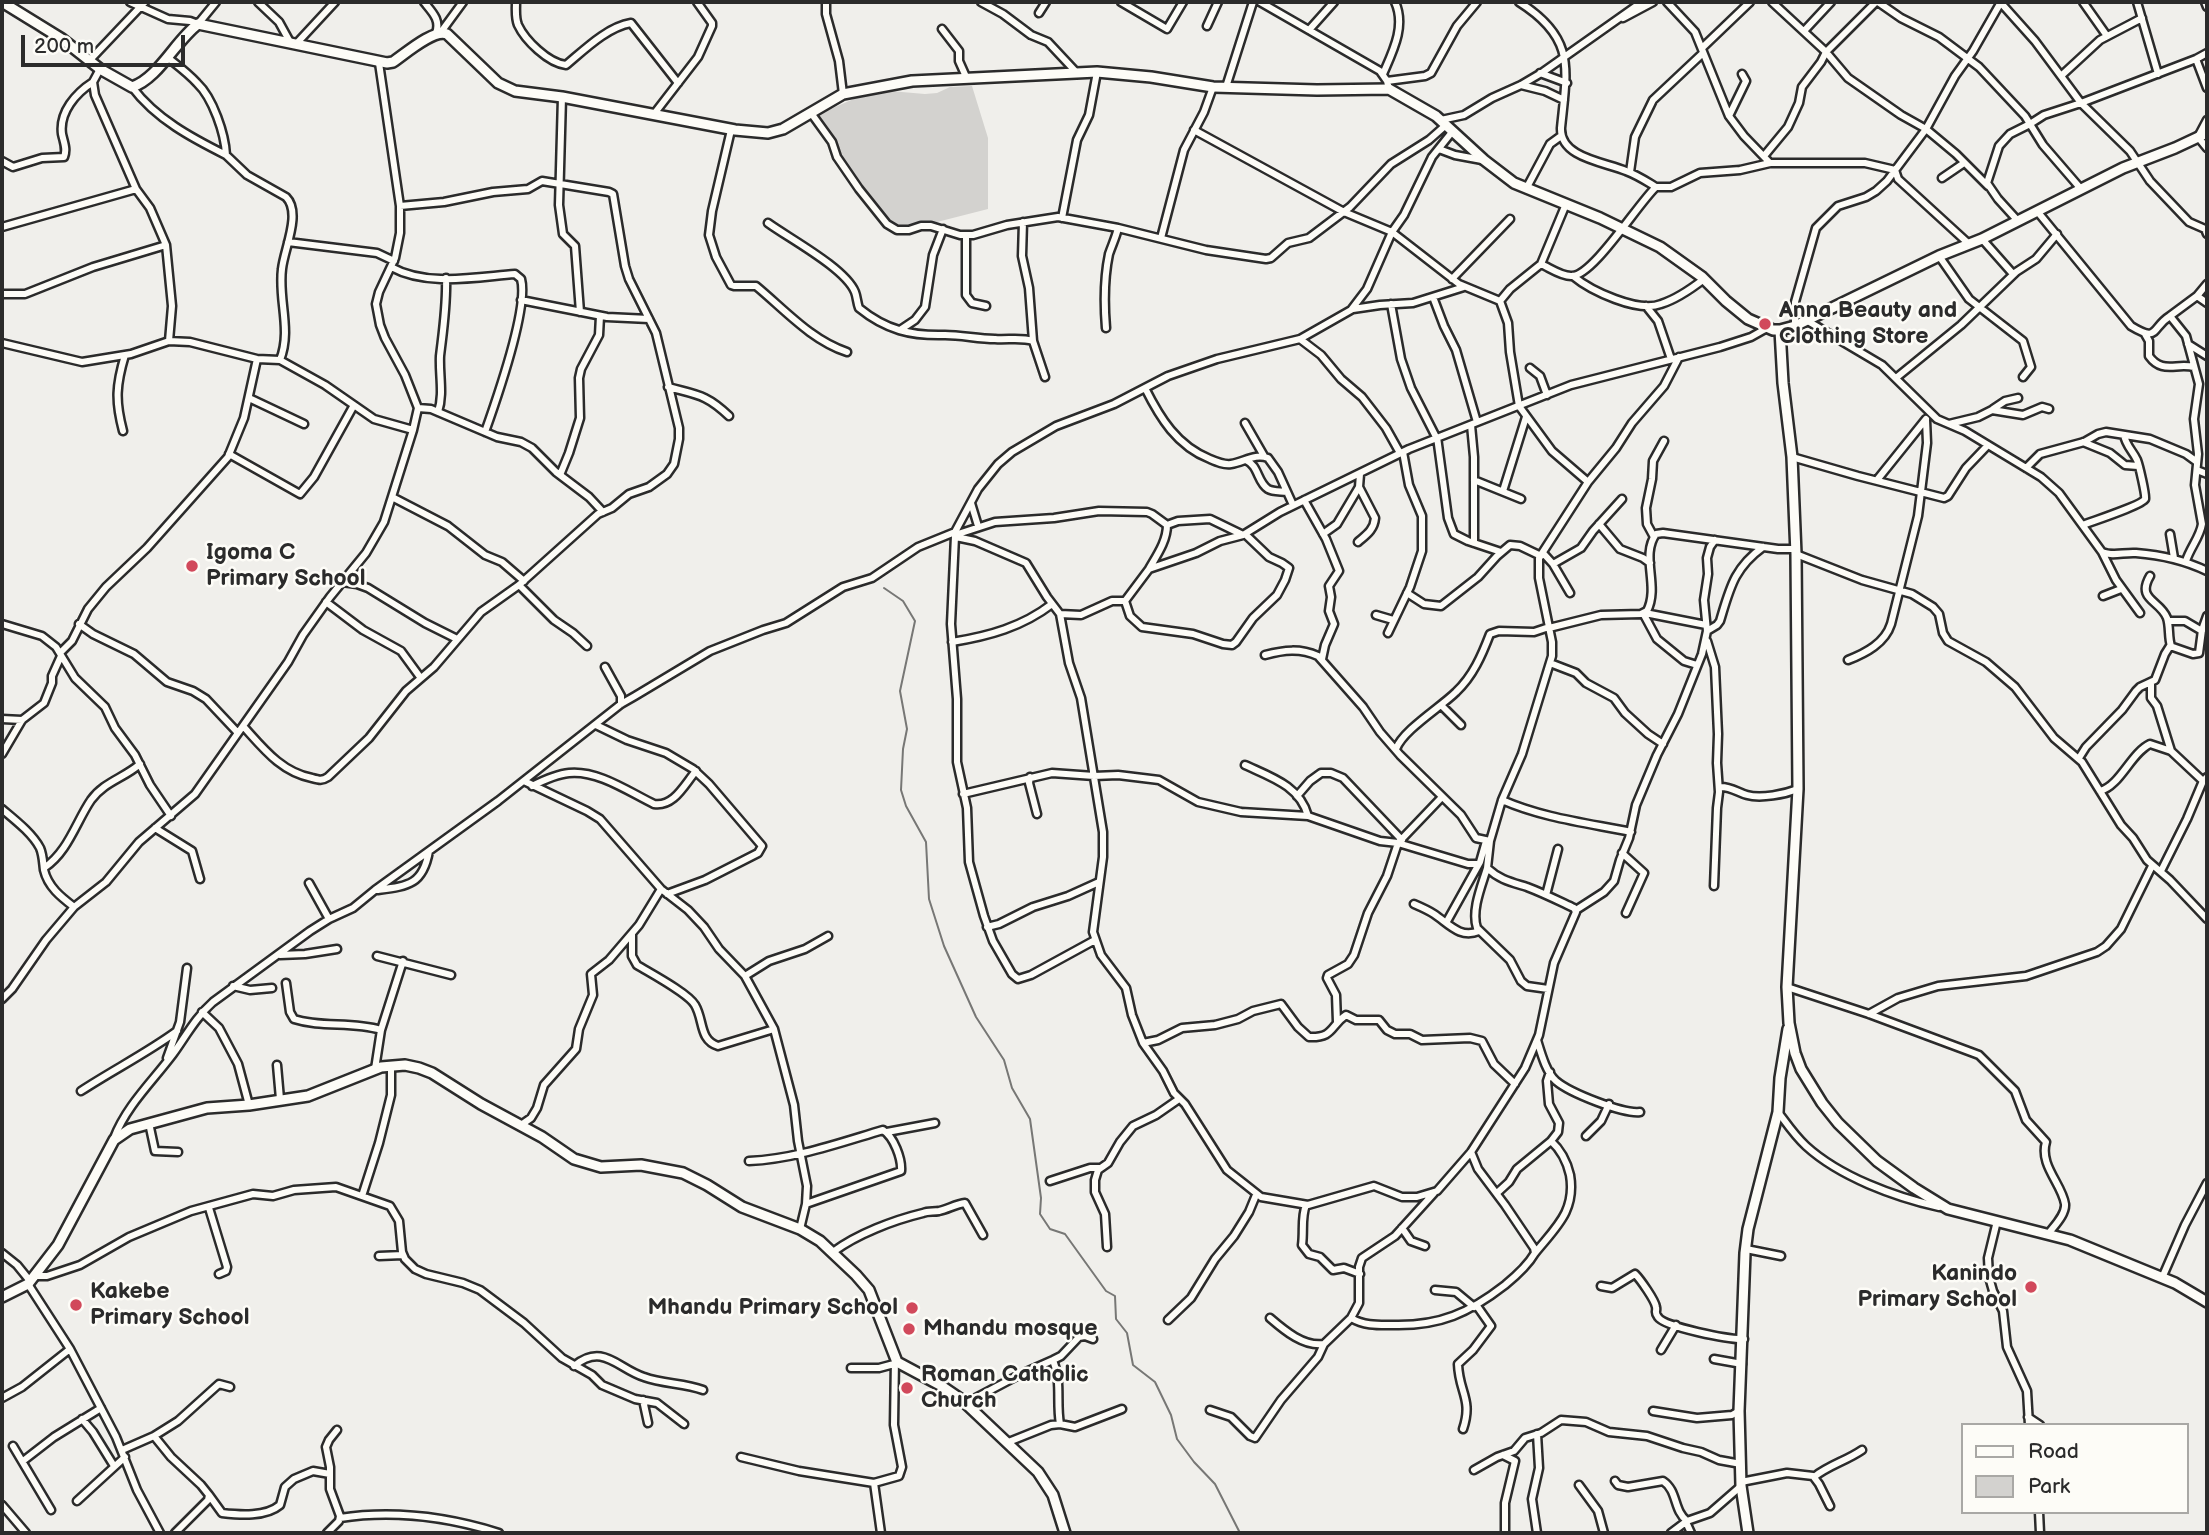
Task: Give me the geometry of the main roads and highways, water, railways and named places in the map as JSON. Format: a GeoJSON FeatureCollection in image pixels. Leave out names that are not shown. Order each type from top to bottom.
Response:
{"type":"FeatureCollection","features":[{"type":"Feature","properties":{"kind":"main road"},"geometry":{"type":"LineString","coordinates":[[2,2],[62,40],[100,69],[132,87],[139,85],[198,24],[379,63],[393,62],[439,32],[447,34],[484,70],[515,91],[562,97],[731,130],[768,133],[783,129],[843,94],[912,81],[1097,72],[1213,87],[1317,90],[1388,85],[1446,126],[1484,160],[1526,190],[1623,229],[1677,257],[1739,313],[1767,328],[1780,330],[1795,326],[1940,256],[1982,239],[2138,162],[2203,135]]}},
{"type":"Feature","properties":{"kind":"main road"},"geometry":{"type":"LineString","coordinates":[[1780,330],[1792,457],[1796,551],[1798,789],[1787,987],[1789,1023],[1801,1069],[1838,1123],[1877,1161],[1948,1209],[2070,1240],[2162,1278],[2207,1302]]}},
{"type":"Feature","properties":{"kind":"main road"},"geometry":{"type":"LineString","coordinates":[[1748,1533],[1741,1484],[1739,1411],[1746,1249],[1748,1229],[1778,1112],[1780,1078],[1789,1023]]}},
{"type":"Feature","properties":{"kind":"main road"},"geometry":{"type":"LineString","coordinates":[[4,1294],[30,1280],[58,1245],[114,1140],[130,1129],[207,1108],[249,1105],[315,1094],[375,1069],[405,1065],[432,1073],[481,1104],[542,1137],[574,1159],[601,1167],[640,1165],[683,1173],[741,1207],[800,1229],[833,1252],[869,1290],[895,1361],[940,1385],[966,1403],[1030,1463],[1053,1495],[1065,1533]]}},
{"type":"Feature","properties":{"kind":"waterway"},"geometry":{"type":"LineString","coordinates":[[884,588],[903,601],[915,621],[900,691],[907,729],[901,790],[906,806],[926,842],[929,899],[944,946],[976,1017],[1004,1060],[1012,1088],[1030,1119],[1041,1198],[1040,1214],[1050,1229],[1065,1234],[1106,1291],[1115,1296],[1116,1319],[1127,1333],[1133,1365],[1155,1382],[1171,1415],[1177,1439],[1215,1484],[1240,1533]]}},
{"type":"Feature","properties":{"kind":"place","name":"Anna Beauty and Clothing Store"},"geometry":{"type":"Point","coordinates":[1765,324]}},
{"type":"Feature","properties":{"kind":"place","name":"Igoma C Primary School"},"geometry":{"type":"Point","coordinates":[192,566]}},
{"type":"Feature","properties":{"kind":"place","name":"Kanindo Primary School"},"geometry":{"type":"Point","coordinates":[2031,1287]}},
{"type":"Feature","properties":{"kind":"place","name":"Kakebe Primary School"},"geometry":{"type":"Point","coordinates":[76,1305]}},
{"type":"Feature","properties":{"kind":"place","name":"Mhandu Primary School"},"geometry":{"type":"Point","coordinates":[912,1308]}},
{"type":"Feature","properties":{"kind":"place","name":"Mhandu mosque"},"geometry":{"type":"Point","coordinates":[909,1329]}},
{"type":"Feature","properties":{"kind":"place","name":"Roman Catholic Church"},"geometry":{"type":"Point","coordinates":[907,1388]}}]}
